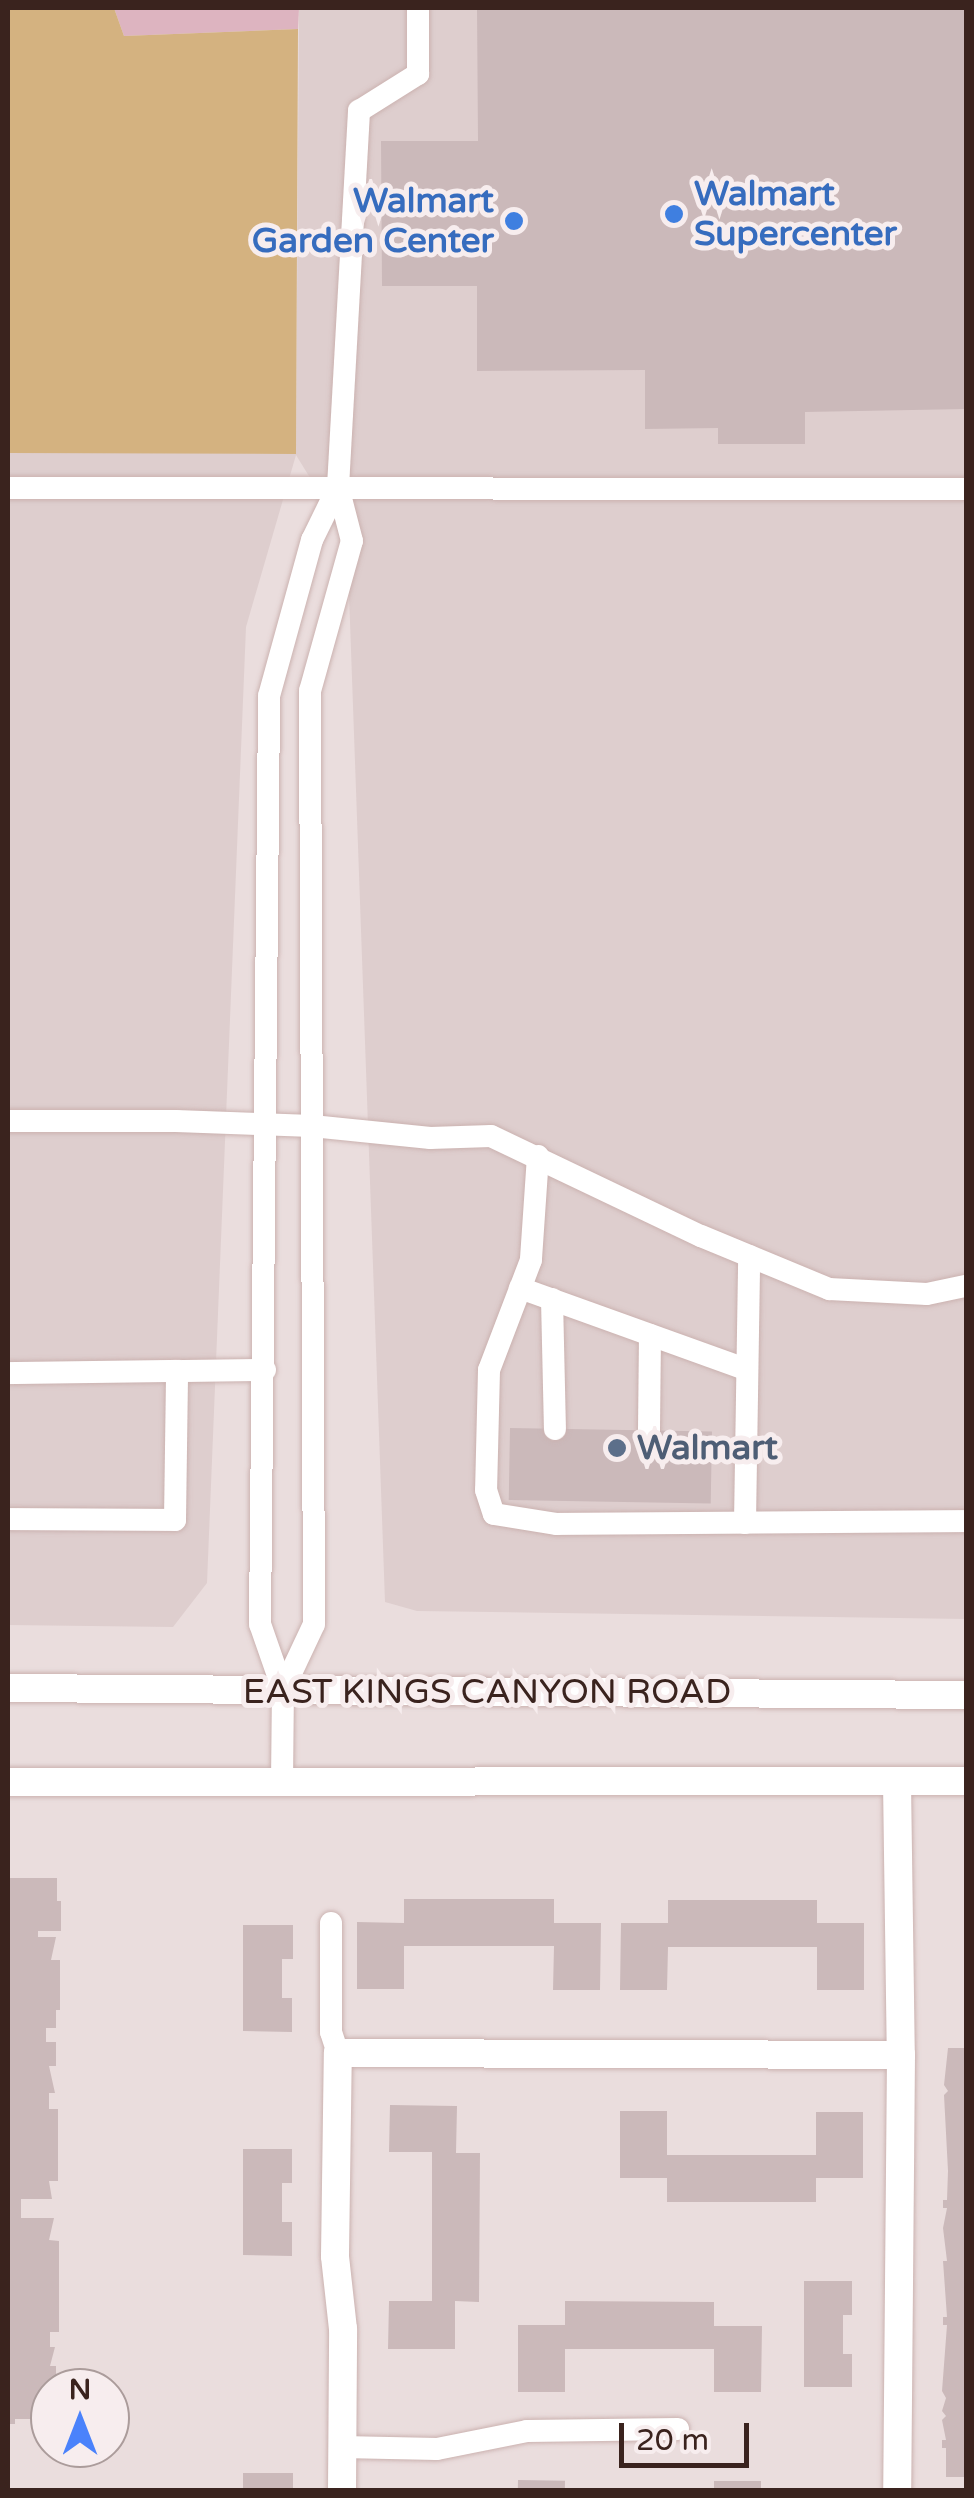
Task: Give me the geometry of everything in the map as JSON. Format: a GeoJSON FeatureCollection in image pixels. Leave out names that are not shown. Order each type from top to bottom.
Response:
{"type":"FeatureCollection","features":[{"type":"Feature","properties":{"kind":"main road","name":"EAST KINGS CANYON ROAD"},"geometry":{"type":"LineString","coordinates":[[8,1688],[966,1695]]}},
{"type":"Feature","properties":{"kind":"main road"},"geometry":{"type":"LineString","coordinates":[[8,1782],[966,1781]]}},
{"type":"Feature","properties":{"kind":"main road"},"geometry":{"type":"LineString","coordinates":[[897,1782],[901,2055],[897,2490]]}},
{"type":"Feature","properties":{"kind":"main road"},"geometry":{"type":"LineString","coordinates":[[342,2490],[343,2329],[335,2256],[338,2053],[901,2055]]}},
{"type":"Feature","properties":{"kind":"lane"},"geometry":{"type":"LineString","coordinates":[[284,1690],[314,1624],[310,691],[352,541],[338,487],[350,212],[360,111],[418,74],[418,8]]}},
{"type":"Feature","properties":{"kind":"lane"},"geometry":{"type":"LineString","coordinates":[[282,1782],[284,1690],[260,1624],[268,696],[312,540],[338,487]]}},
{"type":"Feature","properties":{"kind":"lane"},"geometry":{"type":"LineString","coordinates":[[8,488],[966,489]]}},
{"type":"Feature","properties":{"kind":"lane"},"geometry":{"type":"LineString","coordinates":[[8,1121],[267,1124],[430,1138],[490,1136],[749,1256],[830,1288],[926,1294],[966,1286]]}},
{"type":"Feature","properties":{"kind":"lane"},"geometry":{"type":"LineString","coordinates":[[538,1156],[532,1260],[490,1370],[486,1490],[494,1514],[650,1513],[745,1523],[966,1521]]}},
{"type":"Feature","properties":{"kind":"lane"},"geometry":{"type":"LineString","coordinates":[[745,1523],[749,1256]]}},
{"type":"Feature","properties":{"kind":"lane"},"geometry":{"type":"LineString","coordinates":[[520,1288],[745,1370]]}},
{"type":"Feature","properties":{"kind":"lane"},"geometry":{"type":"LineString","coordinates":[[552,1299],[555,1429]]}},
{"type":"Feature","properties":{"kind":"lane"},"geometry":{"type":"LineString","coordinates":[[649,1430],[650,1335]]}},
{"type":"Feature","properties":{"kind":"lane"},"geometry":{"type":"LineString","coordinates":[[8,1372],[265,1370]]}},
{"type":"Feature","properties":{"kind":"lane"},"geometry":{"type":"LineString","coordinates":[[8,1520],[175,1520],[177,1371]]}},
{"type":"Feature","properties":{"kind":"lane"},"geometry":{"type":"LineString","coordinates":[[331,1922],[331,2032],[338,2053]]}},
{"type":"Feature","properties":{"kind":"lane"},"geometry":{"type":"LineString","coordinates":[[342,2447],[437,2449],[528,2432],[678,2429]]}},
{"type":"Feature","properties":{"kind":"shaded area"},"geometry":{"type":"Polygon","coordinates":[[[8,8],[114,8],[124,36],[298,29],[296,454],[8,453],[8,8]]]}},
{"type":"Feature","properties":{"kind":"shaded area"},"geometry":{"type":"Polygon","coordinates":[[[114,8],[299,8],[298,29],[124,36],[114,8]]]}},
{"type":"Feature","properties":{"kind":"shaded area"},"geometry":{"type":"Polygon","coordinates":[[[299,8],[966,8],[966,1619],[417,1611],[385,1602],[347,538],[296,455],[246,627],[207,1583],[173,1627],[8,1625],[8,453],[296,453],[299,8]]]}},
{"type":"Feature","properties":{"kind":"building","name":"Walmart Supercenter"},"geometry":{"type":"Polygon","coordinates":[[[477,8],[966,8],[966,409],[805,412],[805,444],[718,444],[718,428],[645,429],[645,370],[477,371],[477,286],[382,286],[381,141],[478,141],[477,8]]]}},
{"type":"Feature","properties":{"kind":"building"},"geometry":{"type":"Polygon","coordinates":[[[510,1428],[712,1432],[711,1504],[509,1500],[510,1428]]]}},
{"type":"Feature","properties":{"kind":"building"},"geometry":{"type":"Polygon","coordinates":[[[8,1878],[57,1878],[61,1931],[38,1931],[38,1937],[56,1937],[51,1960],[60,1960],[60,2010],[56,2010],[56,2028],[46,2028],[46,2042],[56,2042],[56,2066],[49,2066],[55,2093],[49,2093],[49,2109],[58,2109],[58,2181],[49,2181],[52,2199],[21,2199],[21,2218],[54,2218],[49,2240],[59,2241],[59,2332],[50,2332],[50,2347],[55,2347],[50,2366],[56,2368],[30,2368],[30,2419],[15,2419],[15,2424],[8,2424],[8,1878]]]}},
{"type":"Feature","properties":{"kind":"building"},"geometry":{"type":"Polygon","coordinates":[[[404,1899],[554,1899],[554,1923],[601,1923],[600,1990],[553,1990],[554,1946],[404,1946],[404,1989],[357,1989],[357,1922],[404,1923],[404,1899]]]}},
{"type":"Feature","properties":{"kind":"building"},"geometry":{"type":"Polygon","coordinates":[[[668,1900],[817,1900],[817,1923],[864,1923],[864,1990],[817,1990],[817,1947],[668,1947],[667,1990],[620,1990],[621,1923],[668,1923],[668,1900]]]}},
{"type":"Feature","properties":{"kind":"building"},"geometry":{"type":"Polygon","coordinates":[[[243,1925],[293,1925],[293,1959],[282,1959],[282,1998],[292,1998],[292,2032],[243,2031],[243,1925]]]}},
{"type":"Feature","properties":{"kind":"building"},"geometry":{"type":"Polygon","coordinates":[[[948,2048],[966,2048],[966,2477],[946,2477],[946,2448],[942,2448],[942,2440],[946,2440],[942,2420],[946,2416],[942,2411],[946,2398],[942,2391],[947,2325],[943,2325],[943,2317],[947,2317],[943,2228],[947,2208],[943,2208],[943,2200],[947,2200],[948,2171],[944,2095],[948,2091],[944,2085],[948,2048]]]}},
{"type":"Feature","properties":{"kind":"building"},"geometry":{"type":"Polygon","coordinates":[[[390,2105],[457,2106],[456,2153],[480,2153],[479,2302],[455,2301],[455,2349],[388,2349],[389,2301],[432,2301],[432,2152],[389,2152],[390,2105]]]}},
{"type":"Feature","properties":{"kind":"building"},"geometry":{"type":"Polygon","coordinates":[[[620,2111],[667,2111],[667,2155],[816,2155],[816,2112],[863,2112],[863,2178],[816,2178],[816,2202],[667,2202],[667,2178],[620,2178],[620,2111]]]}},
{"type":"Feature","properties":{"kind":"building"},"geometry":{"type":"Polygon","coordinates":[[[243,2149],[292,2149],[292,2183],[282,2183],[282,2222],[292,2222],[292,2256],[243,2255],[243,2149]]]}},
{"type":"Feature","properties":{"kind":"building"},"geometry":{"type":"Polygon","coordinates":[[[804,2281],[852,2281],[852,2315],[843,2315],[843,2354],[852,2354],[852,2387],[804,2387],[804,2281]]]}},
{"type":"Feature","properties":{"kind":"building"},"geometry":{"type":"Polygon","coordinates":[[[565,2301],[714,2302],[714,2326],[762,2326],[761,2392],[714,2392],[714,2349],[565,2349],[565,2392],[518,2392],[518,2325],[565,2325],[565,2301]]]}},
{"type":"Feature","properties":{"kind":"building"},"geometry":{"type":"Polygon","coordinates":[[[243,2473],[293,2473],[293,2490],[243,2490],[243,2473]]]}},
{"type":"Feature","properties":{"kind":"building"},"geometry":{"type":"Polygon","coordinates":[[[518,2480],[565,2481],[565,2490],[518,2490],[518,2480]]]}},
{"type":"Feature","properties":{"kind":"building"},"geometry":{"type":"Polygon","coordinates":[[[714,2481],[761,2481],[761,2490],[714,2490],[714,2481]]]}},
{"type":"Feature","properties":{"kind":"place","name":"Walmart Supercenter"},"geometry":{"type":"Point","coordinates":[674,214]}},
{"type":"Feature","properties":{"kind":"place","name":"Walmart Garden Center"},"geometry":{"type":"Point","coordinates":[514,221]}},
{"type":"Feature","properties":{"kind":"place","name":"Walmart"},"geometry":{"type":"Point","coordinates":[617,1448]}}]}
